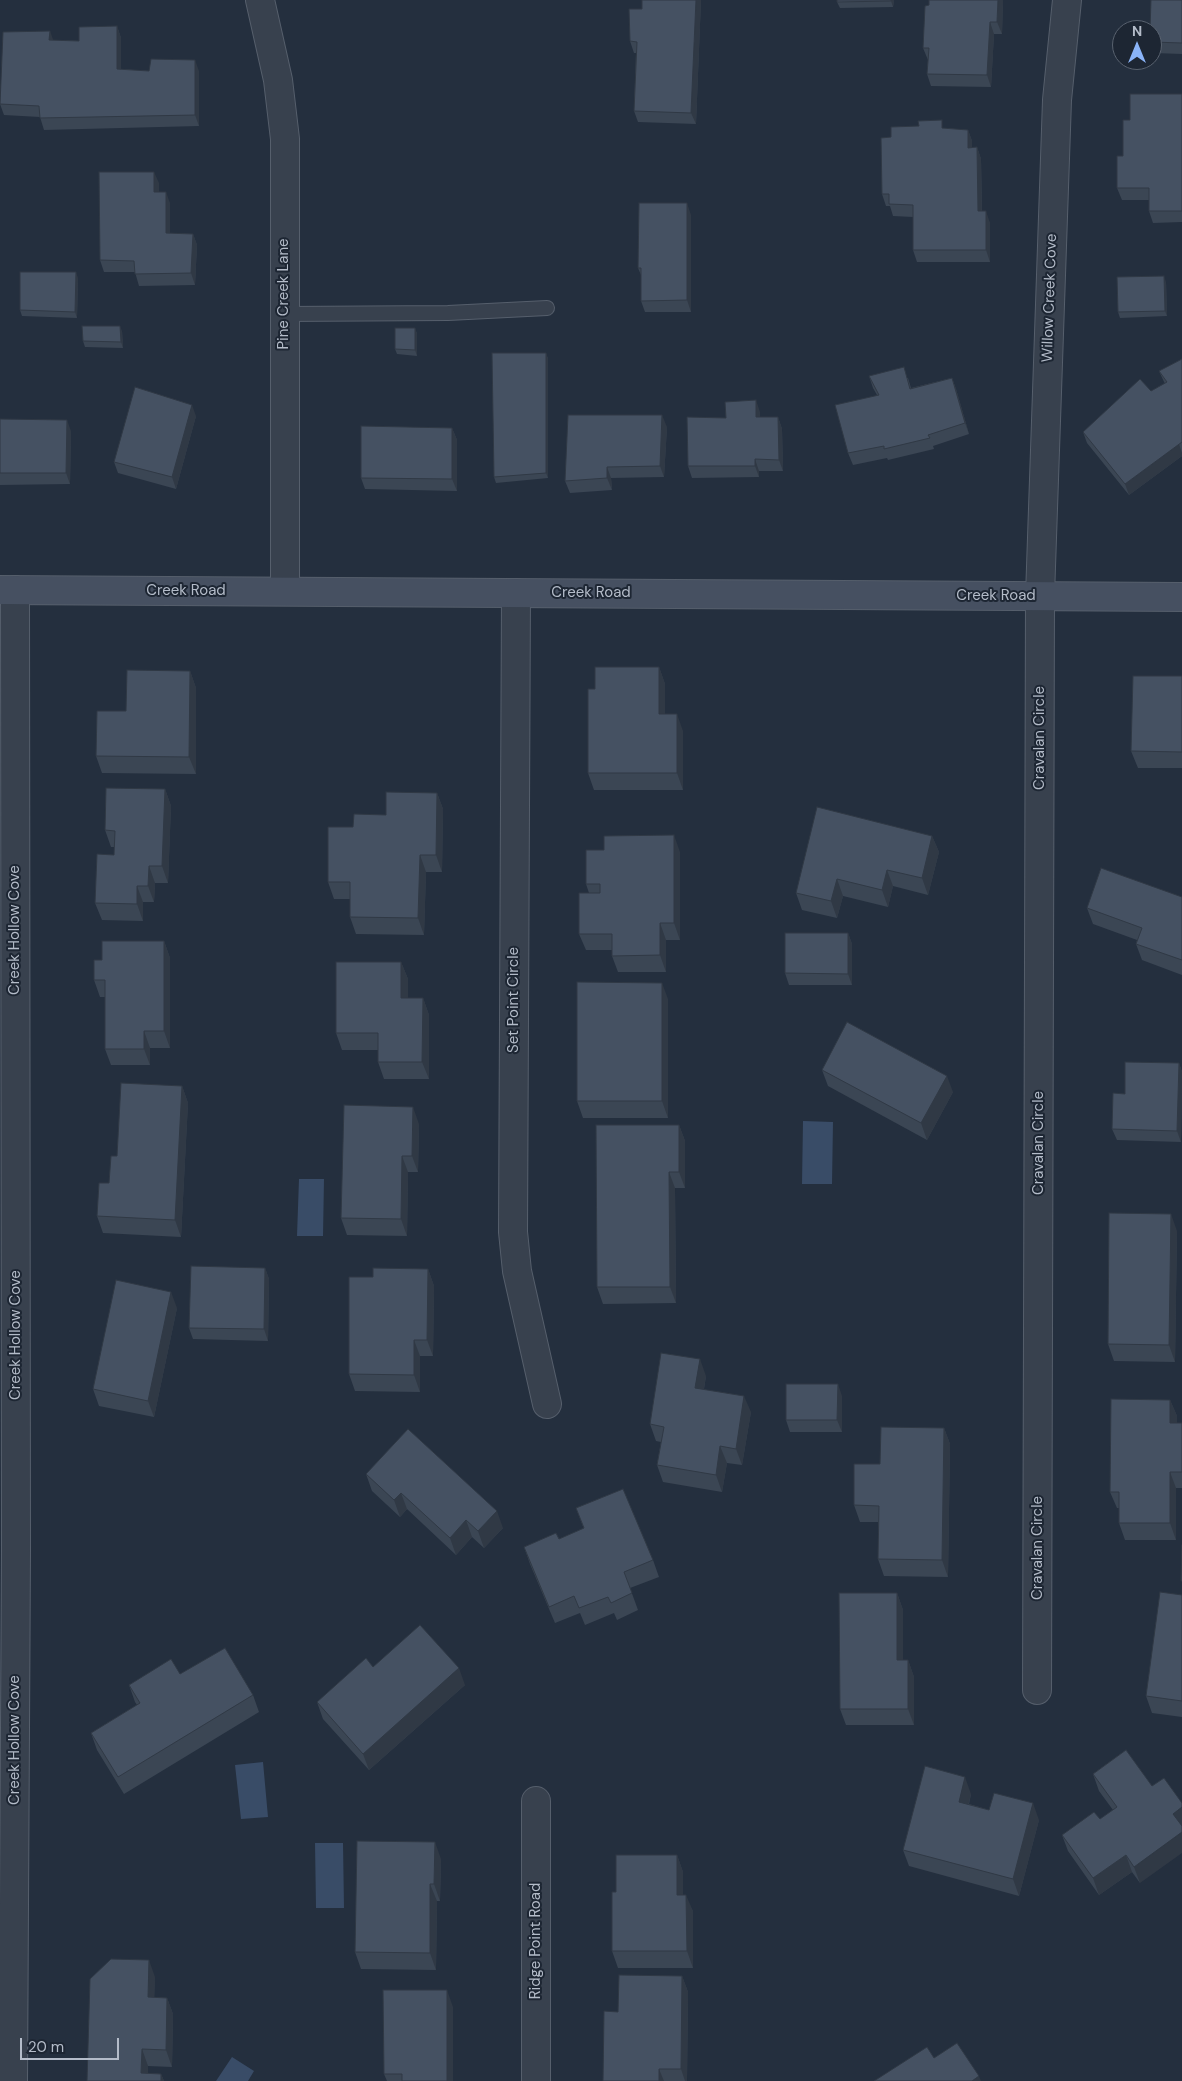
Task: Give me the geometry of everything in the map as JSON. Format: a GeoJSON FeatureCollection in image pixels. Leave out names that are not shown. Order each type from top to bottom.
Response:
{"type":"FeatureCollection","features":[{"type":"Feature","properties":{"kind":"street","name":"Pine Creek Lane"},"geometry":{"type":"LineString","coordinates":[[260,0],[278,80],[285,139],[285,591]]}},
{"type":"Feature","properties":{"kind":"street","name":"Willow Creek Cove"},"geometry":{"type":"LineString","coordinates":[[1040,596],[1057,100],[1067,0]]}},
{"type":"Feature","properties":{"kind":"street","name":"Creek Road"},"geometry":{"type":"LineString","coordinates":[[8,590],[1182,597]]}},
{"type":"Feature","properties":{"kind":"street","name":"Creek Hollow Cove"},"geometry":{"type":"LineString","coordinates":[[8,590],[16,1560],[13,2081]]}},
{"type":"Feature","properties":{"kind":"street","name":"Set Point Circle"},"geometry":{"type":"LineString","coordinates":[[516,593],[513,1232],[517,1272],[547,1404]]}},
{"type":"Feature","properties":{"kind":"street","name":"Cravalan Circle"},"geometry":{"type":"LineString","coordinates":[[1037,1690],[1040,596]]}},
{"type":"Feature","properties":{"kind":"street","name":"Ridge Point Road"},"geometry":{"type":"LineString","coordinates":[[536,1801],[536,2081]]}},
{"type":"Feature","properties":{"kind":"lane"},"geometry":{"type":"LineString","coordinates":[[284,314],[448,313],[547,308]]}},
{"type":"Feature","properties":{"kind":"water"},"geometry":{"type":"Polygon","coordinates":[[[803,1121],[833,1122],[832,1184],[802,1184],[803,1121]]]}},
{"type":"Feature","properties":{"kind":"water"},"geometry":{"type":"Polygon","coordinates":[[[299,1179],[324,1179],[323,1236],[297,1236],[299,1179]]]}},
{"type":"Feature","properties":{"kind":"water"},"geometry":{"type":"Polygon","coordinates":[[[263,1762],[268,1817],[241,1819],[235,1765],[263,1762]]]}},
{"type":"Feature","properties":{"kind":"water"},"geometry":{"type":"Polygon","coordinates":[[[315,1843],[343,1843],[344,1908],[316,1908],[315,1843]]]}},
{"type":"Feature","properties":{"kind":"water"},"geometry":{"type":"Polygon","coordinates":[[[232,2057],[254,2071],[248,2081],[216,2081],[232,2057]]]}},
{"type":"Feature","properties":{"kind":"building"},"geometry":{"type":"Polygon","coordinates":[[[642,0],[696,0],[691,113],[634,111],[637,42],[630,41],[629,9],[642,9],[642,0]]]}},
{"type":"Feature","properties":{"kind":"building"},"geometry":{"type":"Polygon","coordinates":[[[837,0],[891,0],[891,1],[837,2],[837,0]]]}},
{"type":"Feature","properties":{"kind":"building"},"geometry":{"type":"Polygon","coordinates":[[[929,0],[998,0],[997,22],[990,22],[987,75],[927,74],[929,48],[923,48],[925,6],[929,5],[929,0]]]}},
{"type":"Feature","properties":{"kind":"building"},"geometry":{"type":"Polygon","coordinates":[[[1151,0],[1182,0],[1182,43],[1162,42],[1162,20],[1150,20],[1151,0]]]}},
{"type":"Feature","properties":{"kind":"building"},"geometry":{"type":"Polygon","coordinates":[[[117,26],[117,69],[149,71],[151,59],[195,60],[195,115],[40,118],[39,106],[0,104],[3,32],[50,31],[49,40],[79,41],[79,27],[117,26]]]}},
{"type":"Feature","properties":{"kind":"building"},"geometry":{"type":"Polygon","coordinates":[[[1130,94],[1182,94],[1182,211],[1149,211],[1149,188],[1117,188],[1117,156],[1123,156],[1123,120],[1130,120],[1130,94]]]}},
{"type":"Feature","properties":{"kind":"building"},"geometry":{"type":"Polygon","coordinates":[[[942,120],[942,128],[968,130],[968,148],[977,147],[978,211],[986,211],[986,250],[913,250],[913,205],[889,204],[889,194],[882,194],[881,138],[891,137],[891,127],[919,126],[918,121],[942,120]]]}},
{"type":"Feature","properties":{"kind":"building"},"geometry":{"type":"Polygon","coordinates":[[[99,172],[154,172],[154,192],[166,192],[166,233],[193,234],[191,273],[135,274],[134,261],[100,260],[99,172]]]}},
{"type":"Feature","properties":{"kind":"building"},"geometry":{"type":"Polygon","coordinates":[[[639,203],[687,203],[687,300],[641,301],[641,268],[638,268],[639,203]]]}},
{"type":"Feature","properties":{"kind":"building"},"geometry":{"type":"Polygon","coordinates":[[[20,272],[76,272],[75,312],[20,310],[20,272]]]}},
{"type":"Feature","properties":{"kind":"building"},"geometry":{"type":"Polygon","coordinates":[[[1164,276],[1165,311],[1118,312],[1117,277],[1164,276]]]}},
{"type":"Feature","properties":{"kind":"building"},"geometry":{"type":"Polygon","coordinates":[[[82,326],[120,326],[121,342],[83,341],[82,326]]]}},
{"type":"Feature","properties":{"kind":"building"},"geometry":{"type":"Polygon","coordinates":[[[395,328],[415,328],[415,350],[395,349],[395,328]]]}},
{"type":"Feature","properties":{"kind":"building"},"geometry":{"type":"Polygon","coordinates":[[[492,353],[546,353],[546,473],[494,477],[492,353]]]}},
{"type":"Feature","properties":{"kind":"building"},"geometry":{"type":"Polygon","coordinates":[[[1182,359],[1182,442],[1125,484],[1083,432],[1140,379],[1151,391],[1167,382],[1159,371],[1182,359]]]}},
{"type":"Feature","properties":{"kind":"building"},"geometry":{"type":"Polygon","coordinates":[[[904,367],[910,389],[952,378],[965,423],[928,435],[930,438],[884,449],[884,446],[848,453],[835,405],[879,395],[869,376],[904,367]]]}},
{"type":"Feature","properties":{"kind":"building"},"geometry":{"type":"Polygon","coordinates":[[[135,387],[192,405],[172,477],[114,462],[135,387]]]}},
{"type":"Feature","properties":{"kind":"building"},"geometry":{"type":"Polygon","coordinates":[[[756,400],[756,417],[778,417],[779,460],[755,459],[755,466],[688,466],[687,417],[726,418],[725,402],[756,400]]]}},
{"type":"Feature","properties":{"kind":"building"},"geometry":{"type":"Polygon","coordinates":[[[568,415],[662,415],[660,466],[607,467],[607,478],[565,481],[568,415]]]}},
{"type":"Feature","properties":{"kind":"building"},"geometry":{"type":"Polygon","coordinates":[[[0,419],[67,420],[66,473],[0,473],[0,419]]]}},
{"type":"Feature","properties":{"kind":"building"},"geometry":{"type":"Polygon","coordinates":[[[361,426],[452,428],[452,479],[361,478],[361,426]]]}},
{"type":"Feature","properties":{"kind":"building"},"geometry":{"type":"Polygon","coordinates":[[[595,667],[659,667],[659,714],[677,714],[677,773],[588,773],[588,689],[595,689],[595,667]]]}},
{"type":"Feature","properties":{"kind":"building"},"geometry":{"type":"Polygon","coordinates":[[[127,670],[190,671],[189,757],[96,756],[97,711],[126,711],[127,670]]]}},
{"type":"Feature","properties":{"kind":"building"},"geometry":{"type":"Polygon","coordinates":[[[1133,676],[1182,676],[1182,752],[1131,751],[1133,676]]]}},
{"type":"Feature","properties":{"kind":"building"},"geometry":{"type":"Polygon","coordinates":[[[106,788],[165,789],[162,866],[149,866],[148,886],[137,886],[137,904],[95,903],[97,854],[114,855],[115,831],[105,830],[106,788]]]}},
{"type":"Feature","properties":{"kind":"building"},"geometry":{"type":"Polygon","coordinates":[[[386,792],[437,793],[436,855],[420,855],[418,918],[350,917],[350,882],[328,882],[328,827],[353,827],[354,814],[386,815],[386,792]]]}},
{"type":"Feature","properties":{"kind":"building"},"geometry":{"type":"Polygon","coordinates":[[[817,807],[932,836],[922,878],[887,870],[882,890],[837,879],[831,901],[796,893],[817,807]]]}},
{"type":"Feature","properties":{"kind":"building"},"geometry":{"type":"Polygon","coordinates":[[[674,835],[674,923],[660,923],[660,955],[612,956],[612,934],[579,934],[579,893],[600,893],[600,884],[586,884],[586,850],[604,850],[604,836],[674,835]]]}},
{"type":"Feature","properties":{"kind":"building"},"geometry":{"type":"Polygon","coordinates":[[[1101,868],[1182,897],[1182,960],[1136,944],[1142,928],[1087,908],[1101,868]]]}},
{"type":"Feature","properties":{"kind":"building"},"geometry":{"type":"Polygon","coordinates":[[[785,933],[848,933],[848,974],[785,973],[785,933]]]}},
{"type":"Feature","properties":{"kind":"building"},"geometry":{"type":"Polygon","coordinates":[[[102,941],[164,941],[164,1031],[144,1031],[144,1049],[105,1049],[105,980],[94,980],[94,960],[102,960],[102,941]]]}},
{"type":"Feature","properties":{"kind":"building"},"geometry":{"type":"Polygon","coordinates":[[[336,962],[401,962],[401,998],[423,998],[422,1062],[378,1062],[378,1033],[336,1033],[336,962]]]}},
{"type":"Feature","properties":{"kind":"building"},"geometry":{"type":"Polygon","coordinates":[[[577,982],[662,983],[662,1101],[577,1101],[577,982]]]}},
{"type":"Feature","properties":{"kind":"building"},"geometry":{"type":"Polygon","coordinates":[[[847,1022],[947,1076],[921,1123],[822,1070],[847,1022]]]}},
{"type":"Feature","properties":{"kind":"building"},"geometry":{"type":"Polygon","coordinates":[[[1125,1062],[1179,1063],[1177,1131],[1112,1129],[1113,1093],[1125,1094],[1125,1062]]]}},
{"type":"Feature","properties":{"kind":"building"},"geometry":{"type":"Polygon","coordinates":[[[121,1083],[182,1086],[175,1220],[97,1216],[99,1183],[109,1183],[111,1156],[117,1156],[121,1083]]]}},
{"type":"Feature","properties":{"kind":"building"},"geometry":{"type":"Polygon","coordinates":[[[344,1105],[413,1107],[412,1156],[402,1156],[401,1219],[341,1218],[344,1105]]]}},
{"type":"Feature","properties":{"kind":"building"},"geometry":{"type":"Polygon","coordinates":[[[596,1125],[679,1125],[679,1172],[669,1172],[670,1287],[597,1287],[596,1125]]]}},
{"type":"Feature","properties":{"kind":"building"},"geometry":{"type":"Polygon","coordinates":[[[1109,1213],[1171,1214],[1169,1345],[1108,1344],[1109,1213]]]}},
{"type":"Feature","properties":{"kind":"building"},"geometry":{"type":"Polygon","coordinates":[[[191,1266],[265,1268],[264,1329],[189,1328],[191,1266]]]}},
{"type":"Feature","properties":{"kind":"building"},"geometry":{"type":"Polygon","coordinates":[[[373,1268],[428,1269],[427,1340],[414,1340],[414,1375],[349,1374],[349,1277],[373,1277],[373,1268]]]}},
{"type":"Feature","properties":{"kind":"building"},"geometry":{"type":"Polygon","coordinates":[[[116,1280],[171,1292],[148,1401],[93,1389],[116,1280]]]}},
{"type":"Feature","properties":{"kind":"building"},"geometry":{"type":"Polygon","coordinates":[[[661,1353],[700,1359],[695,1388],[744,1396],[736,1449],[720,1446],[716,1475],[657,1465],[664,1427],[650,1424],[661,1353]]]}},
{"type":"Feature","properties":{"kind":"building"},"geometry":{"type":"Polygon","coordinates":[[[786,1384],[838,1384],[837,1420],[786,1420],[786,1384]]]}},
{"type":"Feature","properties":{"kind":"building"},"geometry":{"type":"Polygon","coordinates":[[[1111,1399],[1170,1400],[1170,1423],[1182,1423],[1182,1472],[1170,1472],[1170,1523],[1119,1523],[1119,1492],[1110,1492],[1111,1399]]]}},
{"type":"Feature","properties":{"kind":"building"},"geometry":{"type":"Polygon","coordinates":[[[881,1427],[944,1428],[942,1560],[878,1559],[879,1506],[854,1505],[854,1464],[880,1464],[881,1427]]]}},
{"type":"Feature","properties":{"kind":"building"},"geometry":{"type":"Polygon","coordinates":[[[408,1429],[497,1511],[478,1531],[466,1520],[450,1538],[401,1493],[394,1500],[366,1474],[408,1429]]]}},
{"type":"Feature","properties":{"kind":"building"},"geometry":{"type":"Polygon","coordinates":[[[623,1489],[653,1560],[624,1572],[632,1593],[611,1603],[608,1597],[579,1608],[574,1596],[549,1607],[524,1547],[556,1533],[559,1539],[584,1528],[576,1508],[623,1489]]]}},
{"type":"Feature","properties":{"kind":"building"},"geometry":{"type":"Polygon","coordinates":[[[1182,1545],[1182,1581],[1181,1581],[1182,1545]]]}},
{"type":"Feature","properties":{"kind":"building"},"geometry":{"type":"Polygon","coordinates":[[[1160,1592],[1182,1595],[1182,1701],[1146,1696],[1160,1592]]]}},
{"type":"Feature","properties":{"kind":"building"},"geometry":{"type":"Polygon","coordinates":[[[839,1593],[897,1593],[897,1660],[908,1660],[908,1709],[840,1709],[839,1593]]]}},
{"type":"Feature","properties":{"kind":"building"},"geometry":{"type":"Polygon","coordinates":[[[420,1625],[459,1668],[363,1754],[317,1702],[366,1658],[373,1667],[420,1625]]]}},
{"type":"Feature","properties":{"kind":"building"},"geometry":{"type":"Polygon","coordinates":[[[225,1648],[253,1695],[118,1777],[91,1733],[140,1703],[129,1685],[171,1659],[180,1674],[225,1648]]]}},
{"type":"Feature","properties":{"kind":"building"},"geometry":{"type":"Polygon","coordinates":[[[1126,1750],[1152,1786],[1164,1778],[1182,1803],[1182,1807],[1173,1814],[1182,1826],[1182,1832],[1134,1867],[1126,1855],[1093,1878],[1062,1835],[1094,1812],[1100,1819],[1117,1807],[1093,1774],[1126,1750]]]}},
{"type":"Feature","properties":{"kind":"building"},"geometry":{"type":"Polygon","coordinates":[[[925,1766],[965,1777],[959,1802],[989,1810],[994,1793],[1033,1803],[1013,1879],[903,1850],[925,1766]]]}},
{"type":"Feature","properties":{"kind":"building"},"geometry":{"type":"Polygon","coordinates":[[[357,1841],[435,1842],[434,1884],[430,1884],[430,1953],[355,1952],[357,1841]]]}},
{"type":"Feature","properties":{"kind":"building"},"geometry":{"type":"Polygon","coordinates":[[[616,1855],[677,1855],[677,1895],[686,1895],[687,1951],[612,1951],[612,1892],[616,1892],[616,1855]]]}},
{"type":"Feature","properties":{"kind":"building"},"geometry":{"type":"Polygon","coordinates":[[[111,1959],[149,1960],[148,1997],[167,1998],[166,2050],[142,2049],[141,2073],[161,2074],[161,2081],[87,2081],[90,1979],[111,1959]]]}},
{"type":"Feature","properties":{"kind":"building"},"geometry":{"type":"Polygon","coordinates":[[[619,1975],[682,1976],[681,2069],[659,2069],[659,2081],[603,2081],[604,2011],[618,2012],[619,1975]]]}},
{"type":"Feature","properties":{"kind":"building"},"geometry":{"type":"Polygon","coordinates":[[[383,1990],[447,1990],[447,2081],[402,2081],[402,2074],[384,2074],[383,1990]]]}},
{"type":"Feature","properties":{"kind":"building"},"geometry":{"type":"Polygon","coordinates":[[[957,2043],[979,2076],[972,2081],[874,2081],[927,2047],[934,2058],[957,2043]]]}}]}
